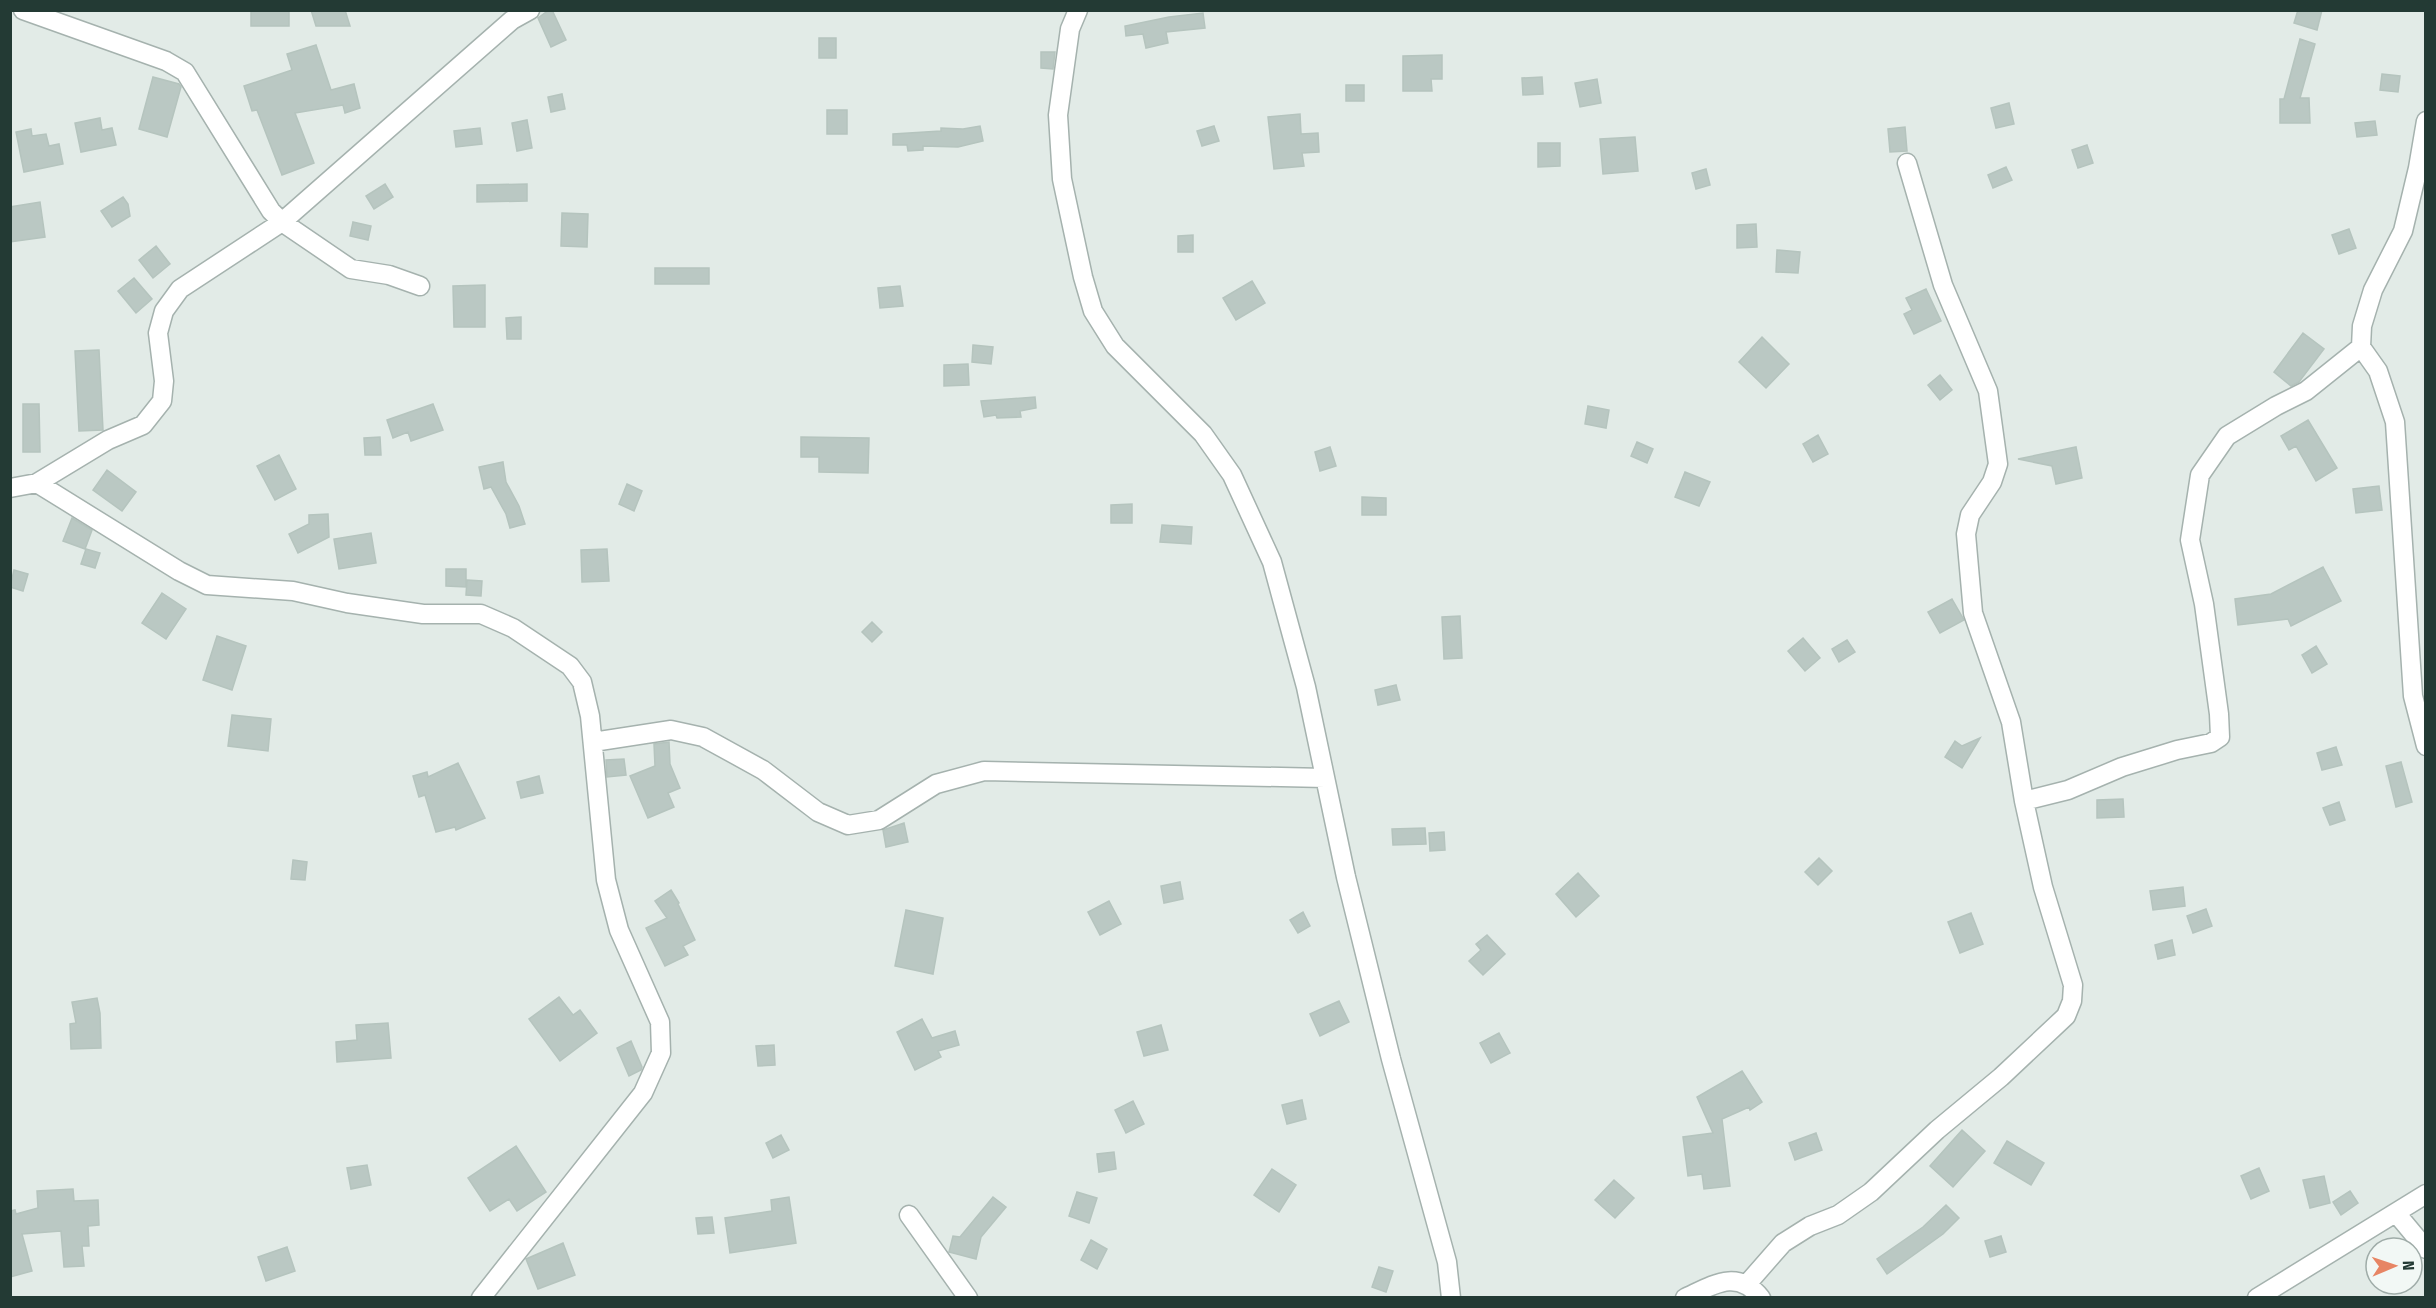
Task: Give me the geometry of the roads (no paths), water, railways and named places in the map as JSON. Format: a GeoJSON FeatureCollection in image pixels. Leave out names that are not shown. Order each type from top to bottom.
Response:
{"type":"FeatureCollection","features":[{"type":"Feature","properties":{"kind":"street"},"geometry":{"type":"LineString","coordinates":[[23,10],[166,61],[185,72],[271,211],[282,222],[351,269],[389,275],[420,286]]}},
{"type":"Feature","properties":{"kind":"street"},"geometry":{"type":"LineString","coordinates":[[10,488],[37,483],[108,440],[143,425],[162,401],[164,381],[158,333],[164,311],[180,289],[282,222],[512,20],[530,10]]}},
{"type":"Feature","properties":{"kind":"street"},"geometry":{"type":"LineString","coordinates":[[1078,10],[1070,29],[1058,115],[1062,179],[1083,277],[1093,311],[1115,346],[1203,434],[1232,475],[1272,562],[1306,687],[1346,877],[1391,1059],[1448,1262],[1451,1298]]}},
{"type":"Feature","properties":{"kind":"street"},"geometry":{"type":"LineString","coordinates":[[2426,121],[2403,231],[2373,290],[2362,326],[2361,347],[2378,371],[2396,422],[2414,696],[2426,746]]}},
{"type":"Feature","properties":{"kind":"street"},"geometry":{"type":"LineString","coordinates":[[1747,1284],[1783,1243],[1810,1226],[1838,1215],[1871,1192],[1937,1130],[2001,1077],[2066,1016],[2072,1001],[2073,985],[2043,887],[2024,801],[2011,722],[1973,613],[1966,534],[1970,515],[1992,482],[1998,464],[1988,391],[1943,285],[1907,163]]}},
{"type":"Feature","properties":{"kind":"street"},"geometry":{"type":"LineString","coordinates":[[2024,801],[2068,790],[2122,767],[2176,750],[2211,743],[2220,738],[2219,714],[2204,604],[2190,540],[2200,475],[2227,436],[2276,406],[2306,391],[2361,347]]}},
{"type":"Feature","properties":{"kind":"street"},"geometry":{"type":"LineString","coordinates":[[37,483],[179,571],[207,585],[293,591],[347,603],[423,614],[481,614],[513,628],[570,666],[582,682],[590,716],[606,880],[619,930],[660,1022],[661,1053],[643,1093],[481,1298]]}},
{"type":"Feature","properties":{"kind":"street"},"geometry":{"type":"LineString","coordinates":[[593,742],[671,730],[703,737],[763,770],[818,812],[848,825],[879,820],[936,784],[984,771],[1325,777]]}},
{"type":"Feature","properties":{"kind":"street"},"geometry":{"type":"LineString","coordinates":[[2257,1298],[2426,1194]]}},
{"type":"Feature","properties":{"kind":"street"},"geometry":{"type":"LineString","coordinates":[[2396,1213],[2426,1249]]}},
{"type":"Feature","properties":{"kind":"street"},"geometry":{"type":"LineString","coordinates":[[909,1215],[968,1298]]}},
{"type":"Feature","properties":{"kind":"street"},"geometry":{"type":"LineString","coordinates":[[1685,1298],[1717,1283],[1734,1280],[1747,1284],[1761,1298]]}}]}
